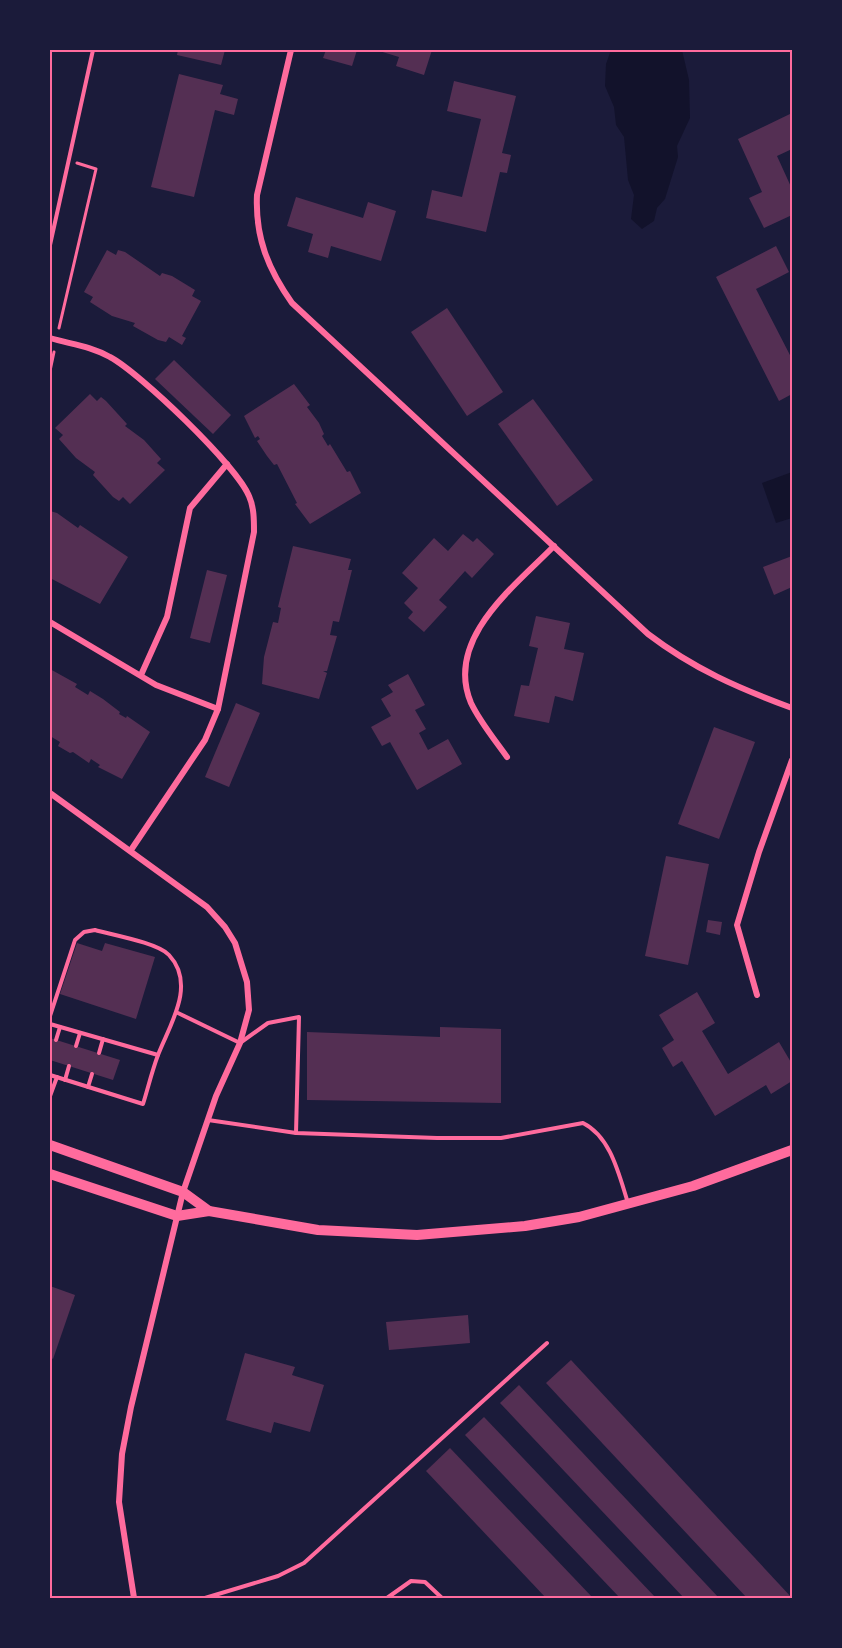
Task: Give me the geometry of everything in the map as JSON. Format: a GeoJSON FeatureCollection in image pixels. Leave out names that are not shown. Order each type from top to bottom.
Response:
{"type":"FeatureCollection","features":[{"type":"Feature","properties":{"kind":"main road"},"geometry":{"type":"LineString","coordinates":[[50,1145],[183,1192],[209,1211]]}},
{"type":"Feature","properties":{"kind":"main road"},"geometry":{"type":"LineString","coordinates":[[50,1174],[177,1216],[209,1211],[318,1230],[417,1235],[525,1226],[579,1217],[693,1186],[792,1150]]}},
{"type":"Feature","properties":{"kind":"street"},"geometry":{"type":"LineString","coordinates":[[291,50],[257,195],[256,218],[260,240],[279,284],[292,303],[603,594],[680,658],[741,689],[792,708]]}},
{"type":"Feature","properties":{"kind":"street"},"geometry":{"type":"LineString","coordinates":[[50,338],[91,348],[111,357],[148,385],[227,464],[249,496],[254,532],[218,709],[205,740],[130,850]]}},
{"type":"Feature","properties":{"kind":"street"},"geometry":{"type":"LineString","coordinates":[[141,675],[167,617],[190,508],[227,464]]}},
{"type":"Feature","properties":{"kind":"street"},"geometry":{"type":"LineString","coordinates":[[507,757],[472,704],[466,685],[468,654],[475,635],[487,617],[554,546]]}},
{"type":"Feature","properties":{"kind":"street"},"geometry":{"type":"LineString","coordinates":[[50,622],[156,686],[218,709]]}},
{"type":"Feature","properties":{"kind":"street"},"geometry":{"type":"LineString","coordinates":[[757,995],[737,925],[759,852],[792,759]]}},
{"type":"Feature","properties":{"kind":"street"},"geometry":{"type":"LineString","coordinates":[[50,793],[207,907],[225,927],[235,943],[249,996],[249,1010],[240,1043],[207,1120],[183,1192],[122,1454],[119,1502],[134,1599]]}},
{"type":"Feature","properties":{"kind":"lane"},"geometry":{"type":"LineString","coordinates":[[50,245],[93,50]]}},
{"type":"Feature","properties":{"kind":"lane"},"geometry":{"type":"LineString","coordinates":[[50,1016],[75,940],[84,932],[95,930],[159,948],[169,955],[179,971],[178,1013],[158,1055],[143,1104],[50,1075]]}},
{"type":"Feature","properties":{"kind":"lane"},"geometry":{"type":"LineString","coordinates":[[178,1013],[240,1043],[268,1023],[299,1017],[296,1133]]}},
{"type":"Feature","properties":{"kind":"lane"},"geometry":{"type":"LineString","coordinates":[[50,1024],[158,1055]]}},
{"type":"Feature","properties":{"kind":"lane"},"geometry":{"type":"LineString","coordinates":[[56,1040],[60,1027]]}},
{"type":"Feature","properties":{"kind":"lane"},"geometry":{"type":"LineString","coordinates":[[76,1046],[80,1033]]}},
{"type":"Feature","properties":{"kind":"lane"},"geometry":{"type":"LineString","coordinates":[[99,1053],[103,1039]]}},
{"type":"Feature","properties":{"kind":"lane"},"geometry":{"type":"LineString","coordinates":[[65,1080],[69,1066]]}},
{"type":"Feature","properties":{"kind":"lane"},"geometry":{"type":"LineString","coordinates":[[88,1087],[92,1074]]}},
{"type":"Feature","properties":{"kind":"lane"},"geometry":{"type":"LineString","coordinates":[[50,1096],[57,1077]]}},
{"type":"Feature","properties":{"kind":"lane"},"geometry":{"type":"LineString","coordinates":[[207,1120],[296,1133],[501,1138],[583,1122],[594,1128],[604,1141],[628,1205]]}},
{"type":"Feature","properties":{"kind":"lane"},"geometry":{"type":"LineString","coordinates":[[205,1599],[278,1576],[304,1563],[547,1342]]}},
{"type":"Feature","properties":{"kind":"lane"},"geometry":{"type":"LineString","coordinates":[[387,1599],[411,1581],[424,1581],[442,1599]]}},
{"type":"Feature","properties":{"kind":"path"},"geometry":{"type":"LineString","coordinates":[[58,332],[96,169],[68,160]]}},
{"type":"Feature","properties":{"kind":"path"},"geometry":{"type":"LineString","coordinates":[[50,370],[55,350]]}},
{"type":"Feature","properties":{"kind":"shaded area"},"geometry":{"type":"Polygon","coordinates":[[[611,50],[682,50],[689,80],[690,118],[677,146],[678,157],[665,199],[657,208],[654,221],[642,229],[631,219],[634,195],[628,180],[624,137],[616,125],[614,107],[605,86],[606,64],[611,50]]]}},
{"type":"Feature","properties":{"kind":"shaded area"},"geometry":{"type":"Polygon","coordinates":[[[792,472],[792,518],[776,523],[762,483],[792,472]]]}},
{"type":"Feature","properties":{"kind":"building"},"geometry":{"type":"Polygon","coordinates":[[[178,50],[225,50],[221,65],[177,55],[178,50]]]}},
{"type":"Feature","properties":{"kind":"building"},"geometry":{"type":"Polygon","coordinates":[[[326,50],[357,50],[352,66],[323,58],[326,50]]]}},
{"type":"Feature","properties":{"kind":"building"},"geometry":{"type":"Polygon","coordinates":[[[376,50],[432,50],[424,75],[396,66],[399,57],[376,50]]]}},
{"type":"Feature","properties":{"kind":"building"},"geometry":{"type":"Polygon","coordinates":[[[179,74],[223,85],[220,94],[238,99],[234,115],[215,110],[194,197],[151,187],[179,74]]]}},
{"type":"Feature","properties":{"kind":"building"},"geometry":{"type":"Polygon","coordinates":[[[454,81],[516,96],[502,153],[511,155],[507,173],[500,172],[486,232],[426,218],[432,190],[462,197],[481,119],[447,111],[454,81]]]}},
{"type":"Feature","properties":{"kind":"building"},"geometry":{"type":"Polygon","coordinates":[[[792,113],[792,149],[777,156],[792,189],[792,215],[764,228],[749,198],[762,192],[738,139],[792,113]]]}},
{"type":"Feature","properties":{"kind":"building"},"geometry":{"type":"Polygon","coordinates":[[[296,197],[363,218],[368,202],[396,211],[381,261],[331,246],[328,258],[308,252],[313,234],[287,226],[296,197]]]}},
{"type":"Feature","properties":{"kind":"building"},"geometry":{"type":"Polygon","coordinates":[[[776,246],[789,272],[756,289],[792,359],[792,394],[779,401],[716,277],[776,246]]]}},
{"type":"Feature","properties":{"kind":"building"},"geometry":{"type":"Polygon","coordinates":[[[107,250],[116,255],[118,250],[125,252],[160,276],[162,273],[172,276],[195,290],[192,296],[201,301],[182,336],[186,338],[182,345],[169,337],[166,342],[158,340],[133,326],[135,323],[112,316],[90,302],[93,297],[84,292],[107,250]]]}},
{"type":"Feature","properties":{"kind":"building"},"geometry":{"type":"Polygon","coordinates":[[[447,308],[503,392],[467,416],[411,332],[447,308]]]}},
{"type":"Feature","properties":{"kind":"building"},"geometry":{"type":"Polygon","coordinates":[[[174,360],[231,415],[213,434],[155,379],[174,360]]]}},
{"type":"Feature","properties":{"kind":"building"},"geometry":{"type":"Polygon","coordinates":[[[294,384],[310,405],[307,407],[319,423],[324,434],[322,436],[328,446],[330,444],[347,472],[350,471],[361,493],[310,524],[295,504],[297,503],[277,464],[274,465],[267,456],[257,441],[260,439],[258,436],[255,438],[244,416],[294,384]]]}},
{"type":"Feature","properties":{"kind":"building"},"geometry":{"type":"Polygon","coordinates":[[[90,394],[97,401],[101,397],[106,401],[127,424],[125,426],[144,440],[161,459],[157,463],[165,470],[130,504],[123,497],[119,501],[113,497],[93,475],[95,472],[76,458],[59,439],[63,435],[55,428],[90,394]]]}},
{"type":"Feature","properties":{"kind":"building"},"geometry":{"type":"Polygon","coordinates":[[[533,399],[593,480],[557,506],[498,424],[533,399]]]}},
{"type":"Feature","properties":{"kind":"building"},"geometry":{"type":"Polygon","coordinates":[[[50,511],[57,513],[78,528],[80,525],[128,557],[100,604],[50,578],[50,511]]]}},
{"type":"Feature","properties":{"kind":"building"},"geometry":{"type":"Polygon","coordinates":[[[463,534],[473,542],[477,538],[494,554],[472,578],[465,571],[439,600],[447,607],[424,632],[408,618],[413,612],[404,603],[418,588],[402,573],[434,538],[448,551],[463,534]]]}},
{"type":"Feature","properties":{"kind":"building"},"geometry":{"type":"Polygon","coordinates":[[[293,546],[351,559],[348,570],[352,570],[339,622],[333,621],[330,635],[337,636],[327,671],[323,671],[327,673],[319,699],[262,684],[264,657],[273,622],[278,623],[281,608],[278,607],[293,546]]]}},
{"type":"Feature","properties":{"kind":"building"},"geometry":{"type":"Polygon","coordinates":[[[792,556],[792,587],[774,595],[763,567],[792,556]]]}},
{"type":"Feature","properties":{"kind":"building"},"geometry":{"type":"Polygon","coordinates":[[[207,570],[227,575],[210,643],[190,638],[207,570]]]}},
{"type":"Feature","properties":{"kind":"building"},"geometry":{"type":"Polygon","coordinates":[[[536,616],[570,623],[564,649],[584,653],[573,701],[555,696],[549,723],[514,716],[521,685],[529,686],[538,648],[529,646],[536,616]]]}},
{"type":"Feature","properties":{"kind":"building"},"geometry":{"type":"Polygon","coordinates":[[[50,669],[77,684],[75,687],[88,695],[90,691],[103,699],[120,712],[119,714],[126,718],[127,716],[150,732],[122,779],[98,767],[100,765],[91,759],[89,763],[73,752],[70,753],[58,746],[60,742],[50,736],[50,669]]]}},
{"type":"Feature","properties":{"kind":"building"},"geometry":{"type":"Polygon","coordinates":[[[408,674],[425,705],[415,710],[426,729],[419,733],[428,750],[448,739],[462,764],[417,790],[390,742],[382,746],[371,727],[391,716],[381,699],[393,692],[388,685],[408,674]]]}},
{"type":"Feature","properties":{"kind":"building"},"geometry":{"type":"Polygon","coordinates":[[[236,703],[260,713],[229,787],[205,777],[236,703]]]}},
{"type":"Feature","properties":{"kind":"building"},"geometry":{"type":"Polygon","coordinates":[[[714,727],[755,742],[719,839],[678,824],[714,727]]]}},
{"type":"Feature","properties":{"kind":"building"},"geometry":{"type":"Polygon","coordinates":[[[666,856],[709,864],[688,965],[645,956],[666,856]]]}},
{"type":"Feature","properties":{"kind":"building"},"geometry":{"type":"Polygon","coordinates":[[[708,920],[722,922],[720,935],[706,932],[708,920]]]}},
{"type":"Feature","properties":{"kind":"building"},"geometry":{"type":"Polygon","coordinates":[[[77,943],[102,951],[105,943],[155,957],[136,1019],[60,994],[77,943]]]}},
{"type":"Feature","properties":{"kind":"building"},"geometry":{"type":"Polygon","coordinates":[[[697,992],[715,1023],[702,1031],[728,1074],[779,1042],[792,1064],[792,1081],[771,1094],[766,1085],[715,1116],[682,1061],[673,1067],[662,1048],[674,1040],[659,1015],[697,992]]]}},
{"type":"Feature","properties":{"kind":"building"},"geometry":{"type":"Polygon","coordinates":[[[440,1027],[501,1029],[501,1103],[307,1100],[307,1032],[440,1037],[440,1027]]]}},
{"type":"Feature","properties":{"kind":"building"},"geometry":{"type":"Polygon","coordinates":[[[50,1038],[120,1060],[113,1080],[50,1060],[50,1038]]]}},
{"type":"Feature","properties":{"kind":"building"},"geometry":{"type":"Polygon","coordinates":[[[50,1286],[75,1295],[53,1359],[50,1357],[50,1286]]]}},
{"type":"Feature","properties":{"kind":"building"},"geometry":{"type":"Polygon","coordinates":[[[468,1315],[470,1343],[389,1350],[386,1322],[468,1315]]]}},
{"type":"Feature","properties":{"kind":"building"},"geometry":{"type":"Polygon","coordinates":[[[245,1353],[295,1367],[292,1375],[324,1385],[310,1432],[274,1422],[271,1433],[226,1420],[245,1353]]]}},
{"type":"Feature","properties":{"kind":"building"},"geometry":{"type":"Polygon","coordinates":[[[571,1360],[792,1598],[747,1598],[546,1383],[571,1360]]]}},
{"type":"Feature","properties":{"kind":"building"},"geometry":{"type":"Polygon","coordinates":[[[519,1385],[719,1598],[684,1598],[500,1403],[519,1385]]]}},
{"type":"Feature","properties":{"kind":"building"},"geometry":{"type":"Polygon","coordinates":[[[484,1417],[656,1598],[620,1598],[465,1435],[484,1417]]]}},
{"type":"Feature","properties":{"kind":"building"},"geometry":{"type":"Polygon","coordinates":[[[450,1448],[593,1598],[546,1598],[426,1471],[450,1448]]]}}]}
